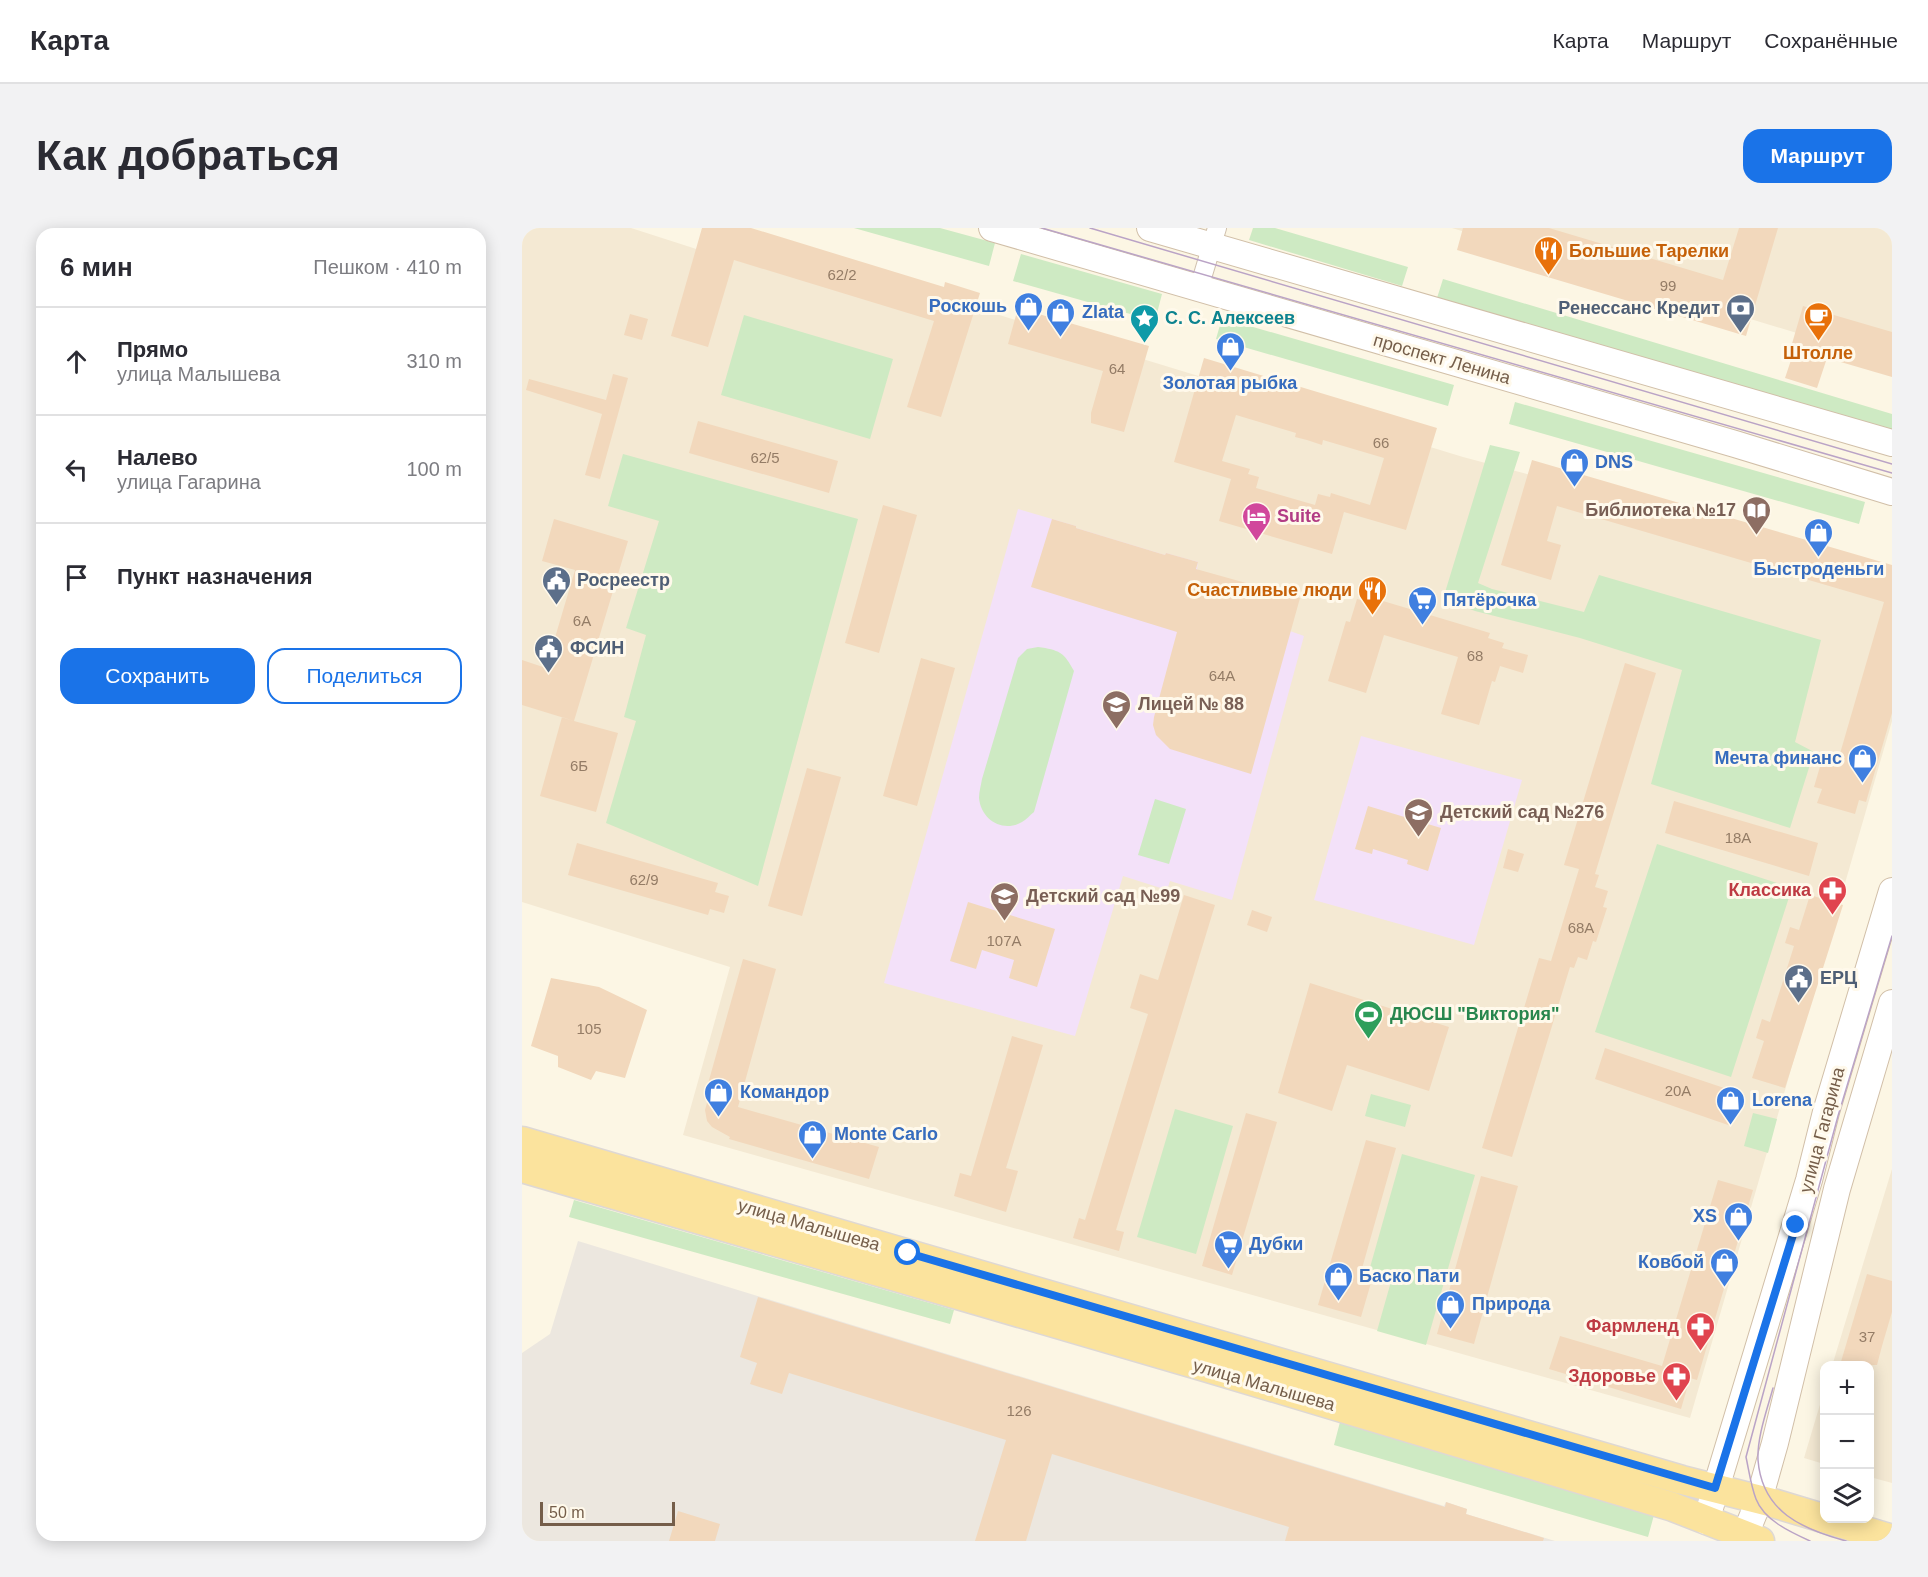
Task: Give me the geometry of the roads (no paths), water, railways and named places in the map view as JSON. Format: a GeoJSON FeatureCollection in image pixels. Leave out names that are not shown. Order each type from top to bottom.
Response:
{"type":"FeatureCollection","features":[{"type":"Feature","properties":{"kind":"main road","name":"проспект Ленина"},"geometry":{"type":"LineString","coordinates":[[992,228],[1735,444],[1892,492]]}},
{"type":"Feature","properties":{"kind":"main road"},"geometry":{"type":"LineString","coordinates":[[1150,228],[1214,237],[1892,443]]}},
{"type":"Feature","properties":{"kind":"main road","name":"улица Гагарина"},"geometry":{"type":"LineString","coordinates":[[1708,1531],[1715,1488],[1796,1225],[1826,1112],[1892,891]]}},
{"type":"Feature","properties":{"kind":"main road","name":"улица Гагарина"},"geometry":{"type":"LineString","coordinates":[[1748,1539],[1775,1443],[1837,1188],[1892,1003]]}},
{"type":"Feature","properties":{"kind":"main road","name":"улица Малышева"},"geometry":{"type":"LineString","coordinates":[[522,1141],[1892,1539]]}},
{"type":"Feature","properties":{"kind":"main road","name":"улица Малышева"},"geometry":{"type":"LineString","coordinates":[[522,1168],[1320,1401],[1673,1507],[1708,1531],[1748,1539]]}},
{"type":"Feature","properties":{"kind":"street"},"geometry":{"type":"LineString","coordinates":[[1199,288],[1214,237]]}},
{"type":"Feature","properties":{"kind":"tram line"},"geometry":{"type":"LineString","coordinates":[[1042,228],[1892,473]]}},
{"type":"Feature","properties":{"kind":"tram line"},"geometry":{"type":"LineString","coordinates":[[1090,228],[1892,464]]}},
{"type":"Feature","properties":{"kind":"tram line"},"geometry":{"type":"LineString","coordinates":[[1810,1541],[1794,1534],[1765,1513],[1756,1499],[1746,1457],[1838,1116],[1892,936]]}},
{"type":"Feature","properties":{"kind":"tram line"},"geometry":{"type":"LineString","coordinates":[[1773,1388],[1758,1451],[1761,1478],[1767,1493],[1787,1516],[1800,1524],[1846,1541]]}},
{"type":"Feature","properties":{"kind":"place","name":"Большие Тарелки"},"geometry":{"type":"Point","coordinates":[1548,276]}},
{"type":"Feature","properties":{"kind":"place","name":"Роскошь"},"geometry":{"type":"Point","coordinates":[1028,332]}},
{"type":"Feature","properties":{"kind":"place","name":"Ренессанс Кредит"},"geometry":{"type":"Point","coordinates":[1741,334]}},
{"type":"Feature","properties":{"kind":"place","name":"Zlata"},"geometry":{"type":"Point","coordinates":[1061,338]}},
{"type":"Feature","properties":{"kind":"place","name":"Штолле"},"geometry":{"type":"Point","coordinates":[1818,342]}},
{"type":"Feature","properties":{"kind":"place","name":"С. С. Алексеев"},"geometry":{"type":"Point","coordinates":[1144,344]}},
{"type":"Feature","properties":{"kind":"place","name":"Золотая рыбка"},"geometry":{"type":"Point","coordinates":[1230,372]}},
{"type":"Feature","properties":{"kind":"place","name":"DNS"},"geometry":{"type":"Point","coordinates":[1574,488]}},
{"type":"Feature","properties":{"kind":"place","name":"Библиотека №17"},"geometry":{"type":"Point","coordinates":[1757,536]}},
{"type":"Feature","properties":{"kind":"place","name":"Suite"},"geometry":{"type":"Point","coordinates":[1256,542]}},
{"type":"Feature","properties":{"kind":"place","name":"Быстроденьги"},"geometry":{"type":"Point","coordinates":[1819,558]}},
{"type":"Feature","properties":{"kind":"place","name":"Росреестр"},"geometry":{"type":"Point","coordinates":[556,606]}},
{"type":"Feature","properties":{"kind":"place","name":"Счастливые люди"},"geometry":{"type":"Point","coordinates":[1373,616]}},
{"type":"Feature","properties":{"kind":"place","name":"Пятёрочка"},"geometry":{"type":"Point","coordinates":[1422,626]}},
{"type":"Feature","properties":{"kind":"place","name":"ФСИН"},"geometry":{"type":"Point","coordinates":[549,674]}},
{"type":"Feature","properties":{"kind":"place","name":"Лицей № 88"},"geometry":{"type":"Point","coordinates":[1117,730]}},
{"type":"Feature","properties":{"kind":"place","name":"Мечта финанс"},"geometry":{"type":"Point","coordinates":[1863,784]}},
{"type":"Feature","properties":{"kind":"place","name":"Детский сад №276"},"geometry":{"type":"Point","coordinates":[1419,838]}},
{"type":"Feature","properties":{"kind":"place","name":"Классика"},"geometry":{"type":"Point","coordinates":[1832,916]}},
{"type":"Feature","properties":{"kind":"place","name":"Детский сад №99"},"geometry":{"type":"Point","coordinates":[1005,922]}},
{"type":"Feature","properties":{"kind":"place","name":"ЕРЦ"},"geometry":{"type":"Point","coordinates":[1799,1004]}},
{"type":"Feature","properties":{"kind":"place","name":"ДЮСШ \"Виктория\""},"geometry":{"type":"Point","coordinates":[1369,1040]}},
{"type":"Feature","properties":{"kind":"place","name":"Командор"},"geometry":{"type":"Point","coordinates":[719,1118]}},
{"type":"Feature","properties":{"kind":"place","name":"Lorena"},"geometry":{"type":"Point","coordinates":[1731,1126]}},
{"type":"Feature","properties":{"kind":"place","name":"Monte Carlo"},"geometry":{"type":"Point","coordinates":[813,1160]}},
{"type":"Feature","properties":{"kind":"place","name":"XS"},"geometry":{"type":"Point","coordinates":[1738,1242]}},
{"type":"Feature","properties":{"kind":"place","name":"Дубки"},"geometry":{"type":"Point","coordinates":[1228,1270]}},
{"type":"Feature","properties":{"kind":"place","name":"Ковбой"},"geometry":{"type":"Point","coordinates":[1725,1288]}},
{"type":"Feature","properties":{"kind":"place","name":"Баско Пати"},"geometry":{"type":"Point","coordinates":[1338,1302]}},
{"type":"Feature","properties":{"kind":"place","name":"Природа"},"geometry":{"type":"Point","coordinates":[1451,1330]}},
{"type":"Feature","properties":{"kind":"place","name":"Фармленд"},"geometry":{"type":"Point","coordinates":[1700,1352]}},
{"type":"Feature","properties":{"kind":"place","name":"Здоровье"},"geometry":{"type":"Point","coordinates":[1677,1402]}}]}
